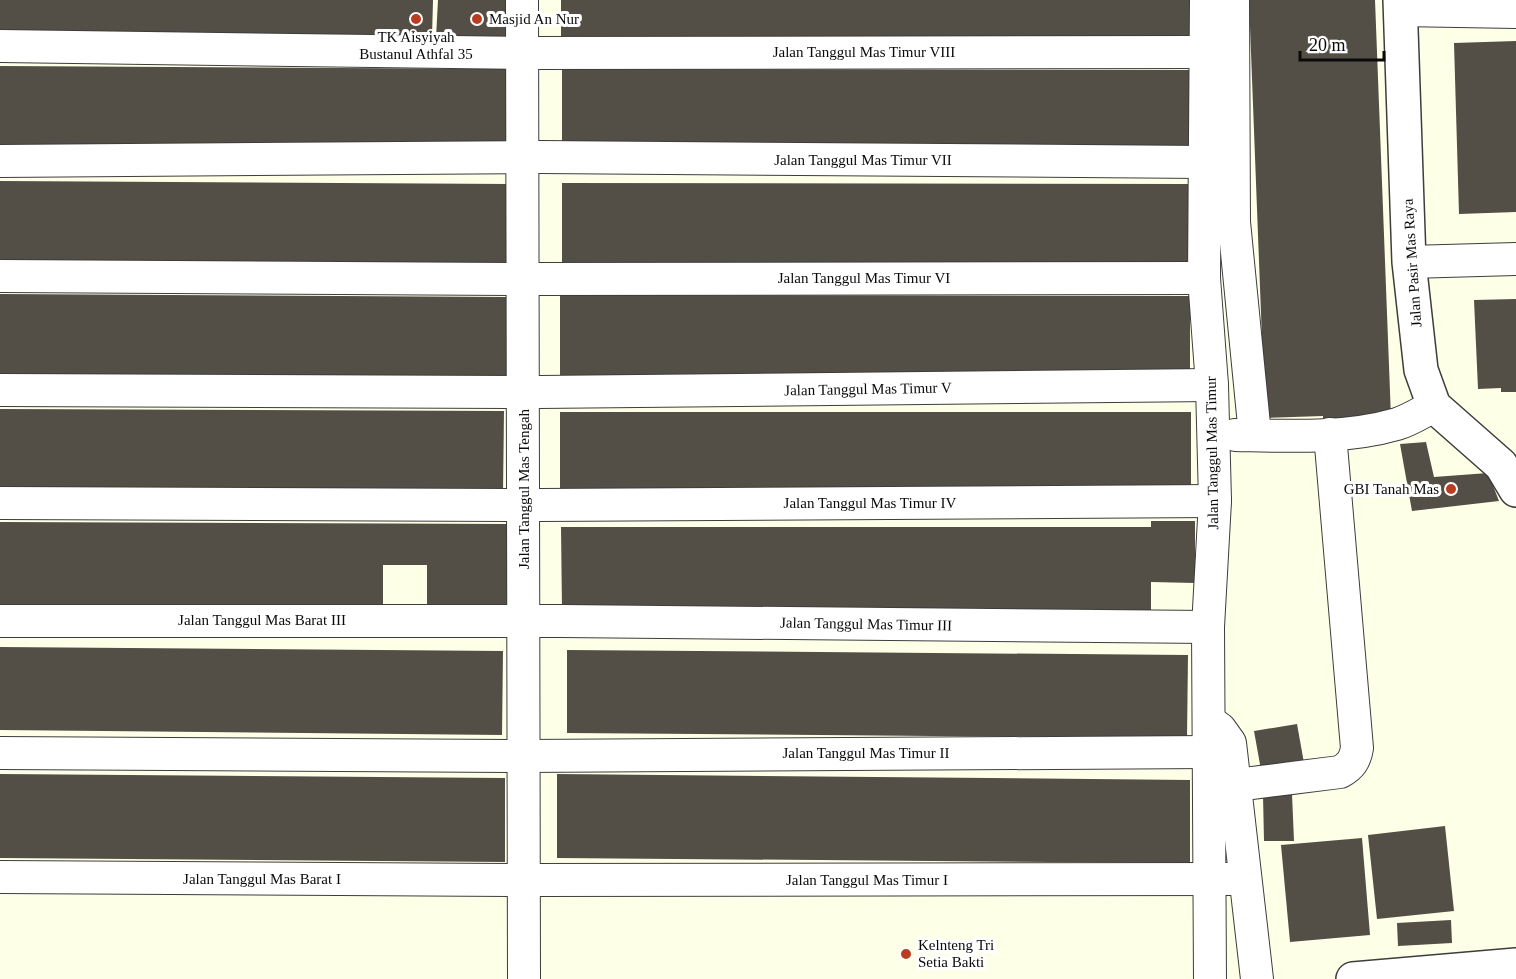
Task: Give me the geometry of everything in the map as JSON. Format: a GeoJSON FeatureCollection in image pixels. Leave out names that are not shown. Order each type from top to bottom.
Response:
{"type":"FeatureCollection","features":[{"type":"Feature","properties":{"kind":"street","name":"Jalan Tanggul Mas Tengah"},"geometry":{"type":"LineString","coordinates":[[522,0],[531,53]]}},
{"type":"Feature","properties":{"kind":"street","name":"Jalan Tanggul Mas Tengah"},"geometry":{"type":"LineString","coordinates":[[524,979],[531,879],[531,53],[539,0]]}},
{"type":"Feature","properties":{"kind":"street","name":"Jalan Tanggul Mas Timur"},"geometry":{"type":"LineString","coordinates":[[1206,0],[1203,162],[1219,223],[1204,278],[1212,385],[1215,501],[1208,627],[1210,979]]}},
{"type":"Feature","properties":{"kind":"street"},"geometry":{"type":"LineString","coordinates":[[1233,0],[1219,223],[1255,435]]}},
{"type":"Feature","properties":{"kind":"street"},"geometry":{"type":"LineString","coordinates":[[1400,5],[1516,12]]}},
{"type":"Feature","properties":{"kind":"street","name":"Jalan Pasir Mas Raya"},"geometry":{"type":"LineString","coordinates":[[1400,5],[1409,262],[1421,370],[1434,406],[1501,465],[1516,490]]}},
{"type":"Feature","properties":{"kind":"street","name":"Jalan Tanggul Mas Timur VIII"},"geometry":{"type":"LineString","coordinates":[[0,46],[531,53],[1206,52]]}},
{"type":"Feature","properties":{"kind":"street","name":"Jalan Tanggul Mas Timur VII"},"geometry":{"type":"LineString","coordinates":[[0,161],[531,158],[1203,162]]}},
{"type":"Feature","properties":{"kind":"street"},"geometry":{"type":"LineString","coordinates":[[1409,262],[1516,259]]}},
{"type":"Feature","properties":{"kind":"street","name":"Jalan Tanggul Mas Timur VI"},"geometry":{"type":"LineString","coordinates":[[0,276],[1204,278]]}},
{"type":"Feature","properties":{"kind":"street","name":"Jalan Tanggul Mas Timur V"},"geometry":{"type":"LineString","coordinates":[[0,390],[531,392],[1212,385]]}},
{"type":"Feature","properties":{"kind":"street"},"geometry":{"type":"LineString","coordinates":[[1213,435],[1330,434],[1369,431],[1398,424],[1434,406]]}},
{"type":"Feature","properties":{"kind":"street"},"geometry":{"type":"LineString","coordinates":[[1236,785],[1340,772],[1349,767],[1355,758],[1357,748],[1330,434]]}},
{"type":"Feature","properties":{"kind":"street","name":"Jalan Tanggul Mas Timur IV"},"geometry":{"type":"LineString","coordinates":[[0,503],[531,505],[1215,501]]}},
{"type":"Feature","properties":{"kind":"street","name":"Jalan Tanggul Mas Barat III"},"geometry":{"type":"LineString","coordinates":[[0,621],[531,621]]}},
{"type":"Feature","properties":{"kind":"street","name":"Jalan Tanggul Mas Timur III"},"geometry":{"type":"LineString","coordinates":[[531,621],[1208,627]]}},
{"type":"Feature","properties":{"kind":"street"},"geometry":{"type":"LineString","coordinates":[[1209,721],[1220,729],[1230,743],[1257,979]]}},
{"type":"Feature","properties":{"kind":"street","name":"Jalan Tanggul Mas Timur II"},"geometry":{"type":"LineString","coordinates":[[0,753],[531,755],[1209,752]]}},
{"type":"Feature","properties":{"kind":"street","name":"Jalan Tanggul Mas Barat I"},"geometry":{"type":"LineString","coordinates":[[0,878],[531,879]]}},
{"type":"Feature","properties":{"kind":"street","name":"Jalan Tanggul Mas Tengah"},"geometry":{"type":"LineString","coordinates":[[531,879],[538,979]]}},
{"type":"Feature","properties":{"kind":"street","name":"Jalan Tanggul Mas Timur I"},"geometry":{"type":"LineString","coordinates":[[531,879],[1209,881],[1245,879]]}},
{"type":"Feature","properties":{"kind":"street"},"geometry":{"type":"LineString","coordinates":[[1353,979],[1516,965]]}},
{"type":"Feature","properties":{"kind":"building"},"geometry":{"type":"Polygon","coordinates":[[[0,0],[433,0],[432,37],[0,31],[0,0]]]}},
{"type":"Feature","properties":{"kind":"building","name":"Masjid An Nur"},"geometry":{"type":"Polygon","coordinates":[[[438,0],[518,0],[516,44],[436,38],[438,0]]]}},
{"type":"Feature","properties":{"kind":"building"},"geometry":{"type":"Polygon","coordinates":[[[561,0],[1194,0],[1194,39],[561,39],[561,0]]]}},
{"type":"Feature","properties":{"kind":"building"},"geometry":{"type":"Polygon","coordinates":[[[1249,0],[1375,0],[1391,418],[1323,420],[1323,416],[1265,418],[1249,0]]]}},
{"type":"Feature","properties":{"kind":"building"},"geometry":{"type":"Polygon","coordinates":[[[1516,41],[1516,212],[1459,214],[1454,43],[1516,41]]]}},
{"type":"Feature","properties":{"kind":"building"},"geometry":{"type":"Polygon","coordinates":[[[0,66],[514,69],[514,151],[0,148],[0,66]]]}},
{"type":"Feature","properties":{"kind":"building"},"geometry":{"type":"Polygon","coordinates":[[[562,69],[1191,70],[1192,152],[562,151],[562,69]]]}},
{"type":"Feature","properties":{"kind":"building"},"geometry":{"type":"Polygon","coordinates":[[[0,181],[512,184],[512,266],[0,263],[0,181]]]}},
{"type":"Feature","properties":{"kind":"building"},"geometry":{"type":"Polygon","coordinates":[[[562,183],[1190,184],[1190,266],[562,265],[562,183]]]}},
{"type":"Feature","properties":{"kind":"building"},"geometry":{"type":"Polygon","coordinates":[[[0,294],[507,297],[507,379],[0,376],[0,294]]]}},
{"type":"Feature","properties":{"kind":"building"},"geometry":{"type":"Polygon","coordinates":[[[560,295],[1190,296],[1190,378],[560,378],[560,295]]]}},
{"type":"Feature","properties":{"kind":"building"},"geometry":{"type":"Polygon","coordinates":[[[1516,299],[1516,392],[1501,392],[1501,388],[1478,389],[1474,300],[1516,299]]]}},
{"type":"Feature","properties":{"kind":"building"},"geometry":{"type":"Polygon","coordinates":[[[0,409],[504,411],[503,493],[0,491],[0,409]]]}},
{"type":"Feature","properties":{"kind":"building"},"geometry":{"type":"Polygon","coordinates":[[[560,412],[1191,412],[1191,495],[560,494],[560,412]]]}},
{"type":"Feature","properties":{"kind":"building","name":"GBI Tanah Mas"},"geometry":{"type":"Polygon","coordinates":[[[1426,442],[1434,477],[1488,473],[1499,501],[1412,511],[1400,444],[1426,442]]]}},
{"type":"Feature","properties":{"kind":"building"},"geometry":{"type":"Polygon","coordinates":[[[1151,521],[1195,521],[1195,583],[1151,582],[1151,614],[562,611],[561,527],[1151,527],[1151,521]]]}},
{"type":"Feature","properties":{"kind":"building"},"geometry":{"type":"Polygon","coordinates":[[[0,522],[512,524],[512,612],[427,611],[427,565],[383,565],[383,611],[0,609],[0,522]]]}},
{"type":"Feature","properties":{"kind":"building"},"geometry":{"type":"Polygon","coordinates":[[[0,647],[503,651],[502,735],[0,730],[0,647]]]}},
{"type":"Feature","properties":{"kind":"building"},"geometry":{"type":"Polygon","coordinates":[[[567,650],[1188,655],[1187,738],[567,733],[567,650]]]}},
{"type":"Feature","properties":{"kind":"building"},"geometry":{"type":"Polygon","coordinates":[[[1297,724],[1304,763],[1261,770],[1254,731],[1297,724]]]}},
{"type":"Feature","properties":{"kind":"building"},"geometry":{"type":"Polygon","coordinates":[[[0,774],[505,778],[505,862],[0,858],[0,774]]]}},
{"type":"Feature","properties":{"kind":"building"},"geometry":{"type":"Polygon","coordinates":[[[557,774],[1190,780],[1190,863],[557,858],[557,774]]]}},
{"type":"Feature","properties":{"kind":"building"},"geometry":{"type":"Polygon","coordinates":[[[1292,794],[1294,841],[1264,841],[1263,795],[1292,794]]]}},
{"type":"Feature","properties":{"kind":"building"},"geometry":{"type":"Polygon","coordinates":[[[1445,826],[1454,911],[1377,919],[1368,835],[1445,826]]]}},
{"type":"Feature","properties":{"kind":"building"},"geometry":{"type":"Polygon","coordinates":[[[1362,838],[1370,935],[1290,942],[1281,845],[1362,838]]]}},
{"type":"Feature","properties":{"kind":"building"},"geometry":{"type":"Polygon","coordinates":[[[1451,920],[1452,943],[1398,946],[1397,923],[1451,920]]]}},
{"type":"Feature","properties":{"kind":"place","name":"TK Aisyiyah Bustanul Athfal 35"},"geometry":{"type":"Point","coordinates":[416,19]}},
{"type":"Feature","properties":{"kind":"place","name":"Masjid An Nur"},"geometry":{"type":"Point","coordinates":[477,19]}},
{"type":"Feature","properties":{"kind":"place","name":"GBI Tanah Mas"},"geometry":{"type":"Point","coordinates":[1451,489]}},
{"type":"Feature","properties":{"kind":"place","name":"Kelnteng Tri Setia Bakti"},"geometry":{"type":"Point","coordinates":[906,954]}}]}
